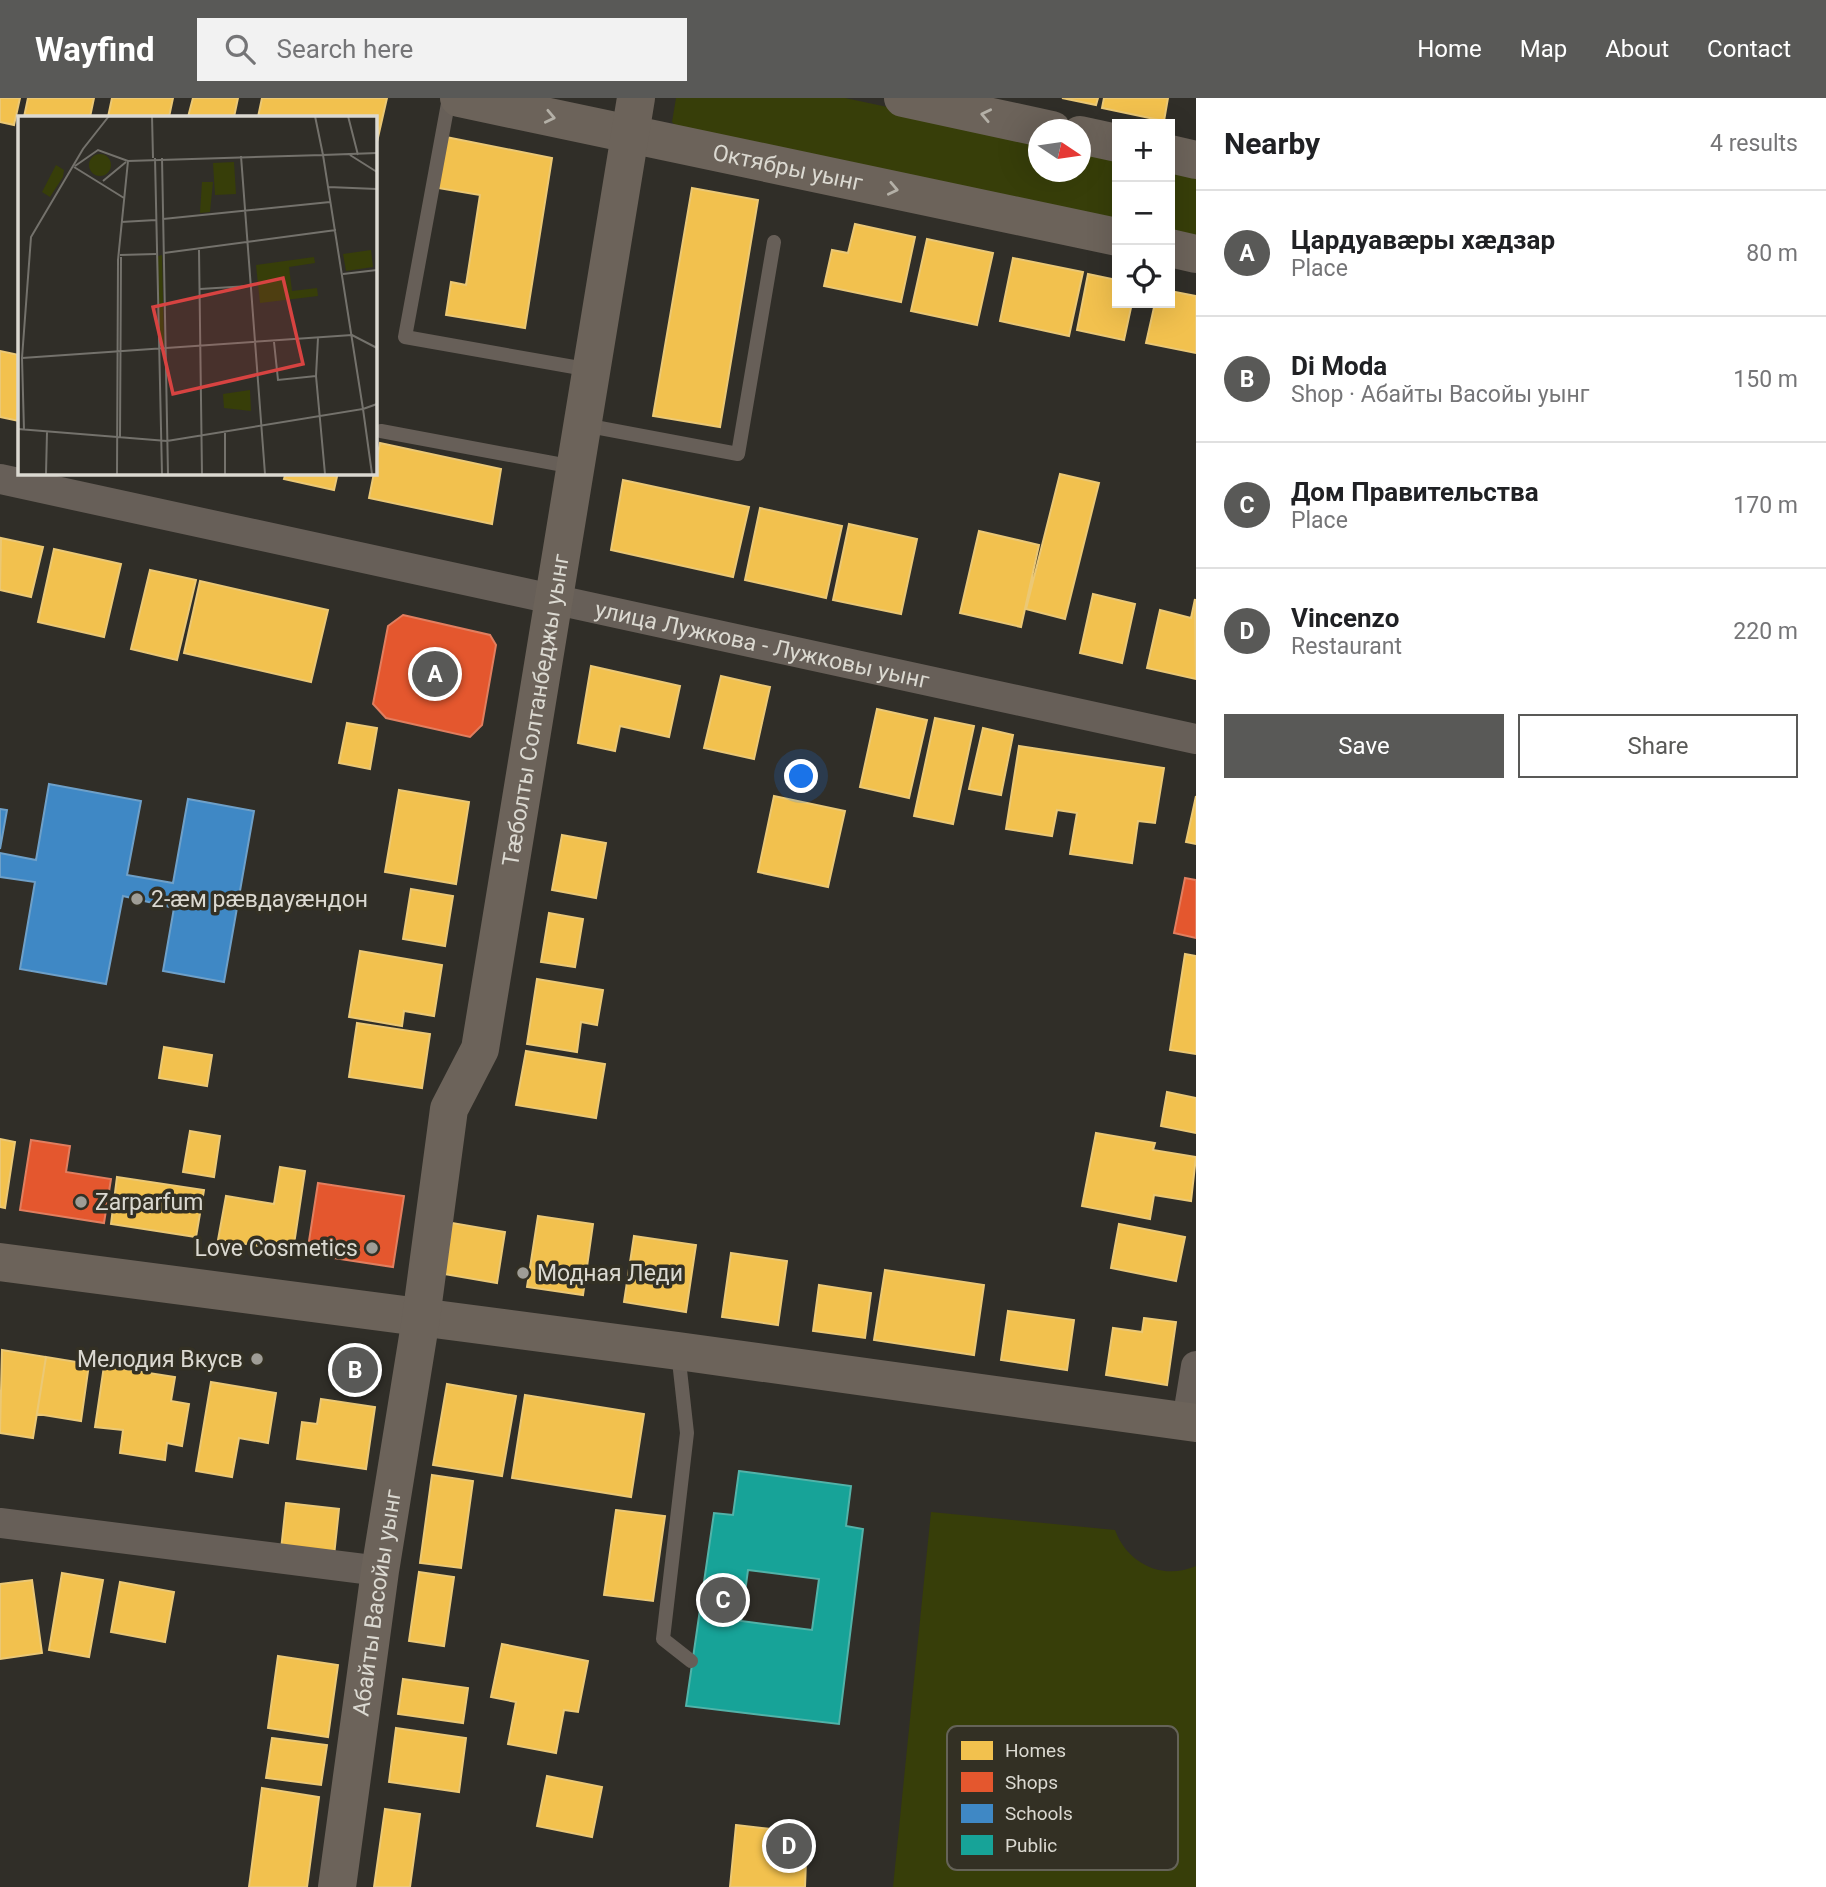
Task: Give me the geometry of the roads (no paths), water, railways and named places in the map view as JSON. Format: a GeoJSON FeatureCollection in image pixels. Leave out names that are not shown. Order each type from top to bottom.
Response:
{"type":"FeatureCollection","features":[{"type":"Feature","properties":{"kind":"street","name":"Октябры уынг"},"geometry":{"type":"LineString","coordinates":[[460,98],[633,116],[1112,236]]}},
{"type":"Feature","properties":{"kind":"street"},"geometry":{"type":"LineString","coordinates":[[903,98],[1028,125]]}},
{"type":"Feature","properties":{"kind":"street","name":"Тæболты Солтанбеджы уынг"},"geometry":{"type":"LineString","coordinates":[[421,1318],[449,1109],[480,1049],[633,116]]}},
{"type":"Feature","properties":{"kind":"street"},"geometry":{"type":"LineString","coordinates":[[1091,137],[1112,142]]}},
{"type":"Feature","properties":{"kind":"street"},"geometry":{"type":"LineString","coordinates":[[1175,155],[1196,160]]}},
{"type":"Feature","properties":{"kind":"street"},"geometry":{"type":"LineString","coordinates":[[1175,249],[1196,254]]}},
{"type":"Feature","properties":{"kind":"street","name":"улица Лужкова - Лужковы уынг"},"geometry":{"type":"LineString","coordinates":[[0,479],[1196,739]]}},
{"type":"Feature","properties":{"kind":"street"},"geometry":{"type":"LineString","coordinates":[[0,1262],[678,1350],[1191,1422],[1196,1366]]}},
{"type":"Feature","properties":{"kind":"street","name":"Абайты Васойы уынг"},"geometry":{"type":"LineString","coordinates":[[337,1887],[380,1572],[421,1318]]}},
{"type":"Feature","properties":{"kind":"street"},"geometry":{"type":"LineString","coordinates":[[0,1523],[380,1572]]}},
{"type":"Feature","properties":{"kind":"lane"},"geometry":{"type":"LineString","coordinates":[[449,98],[405,337],[591,370]]}},
{"type":"Feature","properties":{"kind":"lane"},"geometry":{"type":"LineString","coordinates":[[582,424],[738,454],[774,243]]}},
{"type":"Feature","properties":{"kind":"lane"},"geometry":{"type":"LineString","coordinates":[[381,431],[575,468]]}},
{"type":"Feature","properties":{"kind":"lane"},"geometry":{"type":"LineString","coordinates":[[678,1350],[687,1433],[663,1639],[691,1661]]}},
{"type":"Feature","properties":{"kind":"place","name":"Цардуавæры хæдзар"},"geometry":{"type":"Point","coordinates":[435,674]}},
{"type":"Feature","properties":{"kind":"place","name":"2-æм рӕвдауӕндон"},"geometry":{"type":"Point","coordinates":[137,899]}},
{"type":"Feature","properties":{"kind":"place","name":"Zarparfum"},"geometry":{"type":"Point","coordinates":[81,1202]}},
{"type":"Feature","properties":{"kind":"place","name":"Love Cosmetics"},"geometry":{"type":"Point","coordinates":[372,1248]}},
{"type":"Feature","properties":{"kind":"place","name":"Модная Леди"},"geometry":{"type":"Point","coordinates":[523,1273]}},
{"type":"Feature","properties":{"kind":"place","name":"Мелодия Вкусв"},"geometry":{"type":"Point","coordinates":[257,1359]}},
{"type":"Feature","properties":{"kind":"place","name":"Di Moda"},"geometry":{"type":"Point","coordinates":[355,1370]}},
{"type":"Feature","properties":{"kind":"place","name":"Дом Правительства"},"geometry":{"type":"Point","coordinates":[723,1600]}},
{"type":"Feature","properties":{"kind":"place","name":"Vincenzo"},"geometry":{"type":"Point","coordinates":[789,1846]}}]}
